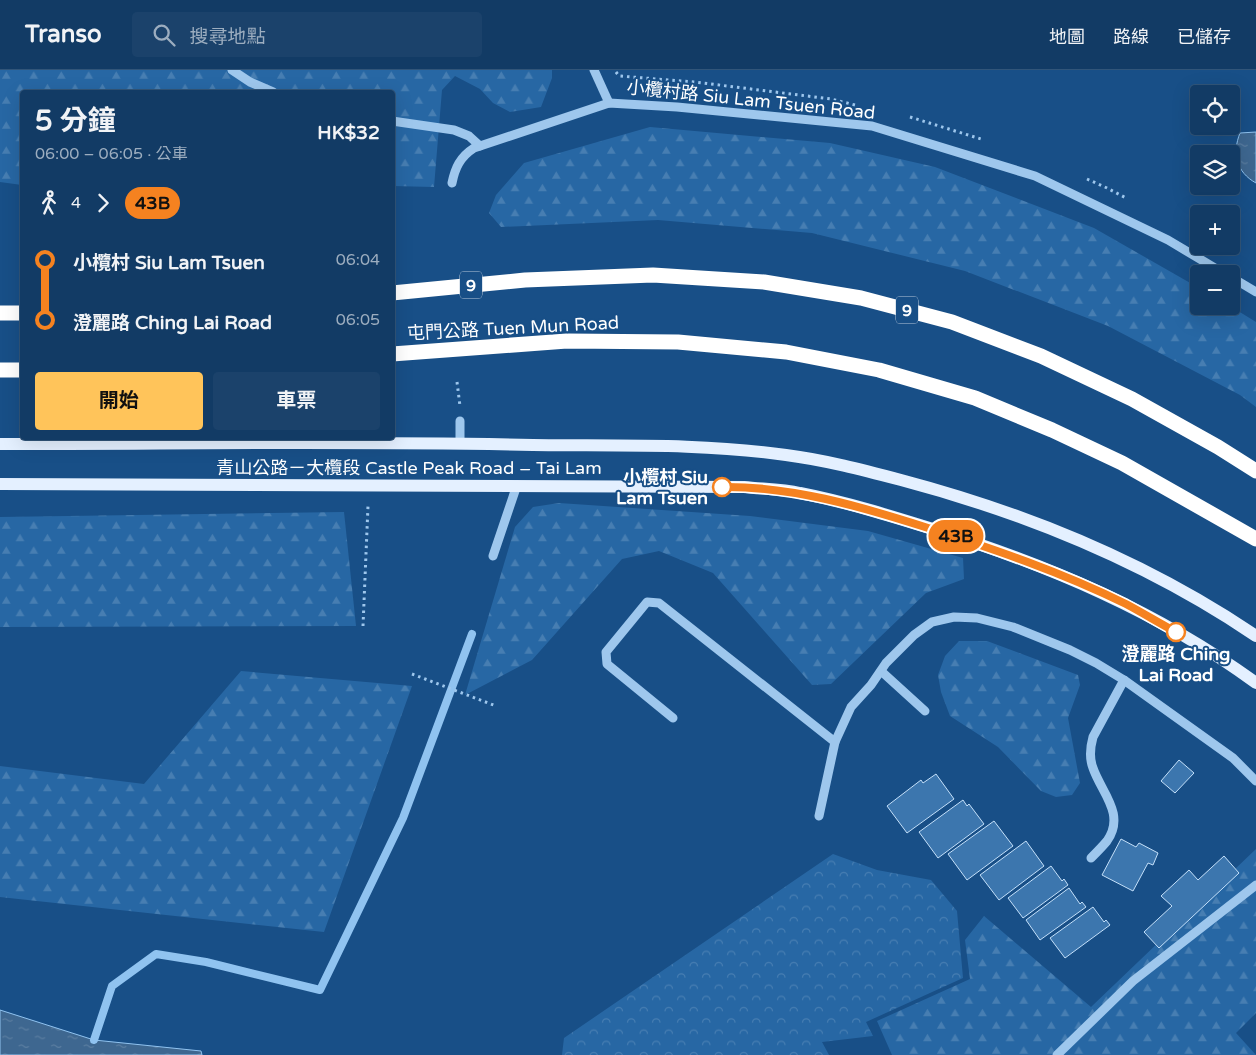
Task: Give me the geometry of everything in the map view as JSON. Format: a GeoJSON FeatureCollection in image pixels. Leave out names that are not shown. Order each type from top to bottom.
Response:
{"type":"FeatureCollection","features":[{"type":"Feature","properties":{"kind":"highway","name":"9"},"geometry":{"type":"LineString","coordinates":[[395,293],[525,280],[653,275],[764,282],[861,298],[952,322],[1042,356],[1132,399],[1218,447],[1256,471]]}},
{"type":"Feature","properties":{"kind":"highway"},"geometry":{"type":"LineString","coordinates":[[0,313],[20,313]]}},
{"type":"Feature","properties":{"kind":"highway","name":"屯門公路 Tuen Mun Road"},"geometry":{"type":"LineString","coordinates":[[395,354],[566,341],[678,342],[786,352],[879,370],[975,398],[1052,430],[1122,463],[1256,539]]}},
{"type":"Feature","properties":{"kind":"highway"},"geometry":{"type":"LineString","coordinates":[[0,370],[20,370]]}},
{"type":"Feature","properties":{"kind":"main road","name":"青山公路－大欖段 Castle Peak Road – Tai Lam"},"geometry":{"type":"LineString","coordinates":[[0,444],[460,443],[687,448],[788,455],[886,476],[987,505],[1082,541],[1160,578],[1256,636]]}},
{"type":"Feature","properties":{"kind":"main road","name":"青山公路－大欖段 Castle Peak Road – Tai Lam"},"geometry":{"type":"LineString","coordinates":[[0,484],[744,487],[799,492],[894,517],[990,547],[1044,567],[1128,605],[1208,651],[1256,683]]}},
{"type":"Feature","properties":{"kind":"street"},"geometry":{"type":"LineString","coordinates":[[232,70],[250,82],[268,90]]}},
{"type":"Feature","properties":{"kind":"street","name":"小欖村路 Siu Lam Tsuen Road"},"geometry":{"type":"LineString","coordinates":[[594,70],[609,103],[678,107],[872,126],[1036,176],[1168,240],[1210,265]]}},
{"type":"Feature","properties":{"kind":"street"},"geometry":{"type":"LineString","coordinates":[[452,183],[457,165],[468,152],[480,146],[609,103]]}},
{"type":"Feature","properties":{"kind":"street"},"geometry":{"type":"LineString","coordinates":[[395,120],[454,130],[469,136],[480,146]]}},
{"type":"Feature","properties":{"kind":"street"},"geometry":{"type":"LineString","coordinates":[[1240,282],[1256,292]]}},
{"type":"Feature","properties":{"kind":"street"},"geometry":{"type":"LineString","coordinates":[[460,421],[460,443]]}},
{"type":"Feature","properties":{"kind":"street"},"geometry":{"type":"LineString","coordinates":[[494,556],[517,485]]}},
{"type":"Feature","properties":{"kind":"street"},"geometry":{"type":"LineString","coordinates":[[672,718],[607,664],[606,652],[647,602],[659,604],[835,742]]}},
{"type":"Feature","properties":{"kind":"street"},"geometry":{"type":"LineString","coordinates":[[819,816],[835,742],[851,707],[914,635],[932,622],[966,617],[1013,628],[1042,638],[1096,663],[1124,680],[1234,758],[1256,781]]}},
{"type":"Feature","properties":{"kind":"street"},"geometry":{"type":"LineString","coordinates":[[881,671],[925,711]]}},
{"type":"Feature","properties":{"kind":"street"},"geometry":{"type":"LineString","coordinates":[[1091,858],[1108,840],[1114,816],[1112,805],[1092,767],[1090,747],[1092,737],[1124,680]]}},
{"type":"Feature","properties":{"kind":"street"},"geometry":{"type":"LineString","coordinates":[[1058,1055],[1133,981],[1256,885]]}},
{"type":"Feature","properties":{"kind":"path"},"geometry":{"type":"LineString","coordinates":[[457,382],[460,400],[460,421]]}},
{"type":"Feature","properties":{"kind":"path"},"geometry":{"type":"LineString","coordinates":[[363,626],[368,506]]}},
{"type":"Feature","properties":{"kind":"path"},"geometry":{"type":"LineString","coordinates":[[412,674],[496,706]]}},
{"type":"Feature","properties":{"kind":"green space"},"geometry":{"type":"Polygon","coordinates":[[[0,70],[552,70],[552,78],[541,107],[510,112],[493,103],[480,89],[455,76],[442,90],[434,187],[395,186],[395,90],[20,90],[20,185],[0,182],[0,70]]]}},
{"type":"Feature","properties":{"kind":"green space"},"geometry":{"type":"Polygon","coordinates":[[[650,127],[830,143],[935,167],[1094,228],[1190,283],[1190,315],[1240,315],[1240,312],[1256,322],[1256,407],[1240,395],[1108,326],[965,271],[812,233],[658,220],[501,227],[489,213],[496,195],[524,163],[650,127]]]}},
{"type":"Feature","properties":{"kind":"green space"},"geometry":{"type":"Polygon","coordinates":[[[559,503],[750,516],[868,531],[963,558],[964,579],[926,593],[831,684],[812,685],[713,573],[659,551],[622,559],[532,660],[465,695],[515,527],[533,507],[559,503]]]}},
{"type":"Feature","properties":{"kind":"green space"},"geometry":{"type":"Polygon","coordinates":[[[344,512],[356,626],[0,627],[0,517],[344,512]]]}},
{"type":"Feature","properties":{"kind":"green space"},"geometry":{"type":"Polygon","coordinates":[[[959,641],[987,641],[1078,675],[1080,685],[1068,718],[1080,783],[1072,795],[1056,797],[1041,791],[998,747],[950,716],[941,692],[938,675],[945,656],[959,641]]]}},
{"type":"Feature","properties":{"kind":"green space"},"geometry":{"type":"Polygon","coordinates":[[[241,671],[412,686],[324,932],[0,897],[0,766],[144,784],[241,671]]]}},
{"type":"Feature","properties":{"kind":"green space"},"geometry":{"type":"Polygon","coordinates":[[[1256,849],[1256,1013],[1236,1033],[1256,1055],[892,1055],[877,1021],[970,979],[965,940],[984,916],[1091,1007],[1256,849]]]}},
{"type":"Feature","properties":{"kind":"green space"},"geometry":{"type":"Polygon","coordinates":[[[833,854],[877,870],[931,880],[957,911],[963,978],[866,1022],[873,1036],[822,1042],[829,1055],[562,1055],[564,1038],[833,854]]]}},
{"type":"Feature","properties":{"kind":"water"},"geometry":{"type":"Polygon","coordinates":[[[1256,132],[1256,183],[1249,179],[1240,168],[1240,145],[1237,145],[1240,133],[1256,132]]]}},
{"type":"Feature","properties":{"kind":"water"},"geometry":{"type":"Polygon","coordinates":[[[0,1010],[94,1040],[201,1051],[202,1055],[0,1055],[0,1010]]]}},
{"type":"Feature","properties":{"kind":"building"},"geometry":{"type":"Polygon","coordinates":[[[1179,760],[1194,773],[1175,793],[1161,781],[1179,760]]]}},
{"type":"Feature","properties":{"kind":"building"},"geometry":{"type":"Polygon","coordinates":[[[936,774],[954,799],[907,833],[887,806],[921,780],[923,783],[936,774]]]}},
{"type":"Feature","properties":{"kind":"building"},"geometry":{"type":"Polygon","coordinates":[[[963,800],[967,806],[969,804],[984,824],[938,858],[919,832],[963,800]]]}},
{"type":"Feature","properties":{"kind":"building"},"geometry":{"type":"Polygon","coordinates":[[[994,821],[1013,846],[967,880],[948,854],[994,821]]]}},
{"type":"Feature","properties":{"kind":"building"},"geometry":{"type":"Polygon","coordinates":[[[1121,839],[1136,847],[1139,843],[1158,853],[1153,865],[1148,863],[1133,891],[1102,875],[1121,839]]]}},
{"type":"Feature","properties":{"kind":"building"},"geometry":{"type":"Polygon","coordinates":[[[1026,841],[1044,866],[999,900],[980,875],[1026,841]]]}},
{"type":"Feature","properties":{"kind":"building"},"geometry":{"type":"Polygon","coordinates":[[[1224,856],[1239,873],[1159,948],[1144,932],[1172,906],[1161,896],[1189,870],[1198,880],[1224,856]]]}},
{"type":"Feature","properties":{"kind":"building"},"geometry":{"type":"Polygon","coordinates":[[[1051,866],[1062,881],[1064,879],[1068,885],[1023,918],[1008,898],[1051,866]]]}},
{"type":"Feature","properties":{"kind":"building"},"geometry":{"type":"Polygon","coordinates":[[[1069,888],[1080,904],[1082,902],[1086,907],[1040,940],[1026,920],[1069,888]]]}},
{"type":"Feature","properties":{"kind":"building"},"geometry":{"type":"Polygon","coordinates":[[[1093,907],[1104,922],[1106,920],[1110,925],[1065,958],[1050,938],[1093,907]]]}},
{"type":"Feature","properties":{"kind":"waterway"},"geometry":{"type":"LineString","coordinates":[[94,1040],[112,986],[156,954],[206,962],[320,990],[403,818],[472,634]]}},
{"type":"Feature","properties":{"kind":"bus line","name":"43B"},"geometry":{"type":"LineString","coordinates":[[722,487],[799,492],[894,517],[990,547],[1052,571],[1128,605],[1176,632]]}},
{"type":"Feature","properties":{"kind":"place","name":"小欖村 Siu Lam Tsuen"},"geometry":{"type":"Point","coordinates":[722,487]}},
{"type":"Feature","properties":{"kind":"place","name":"澄麗路 Ching Lai Road"},"geometry":{"type":"Point","coordinates":[1176,632]}}]}
